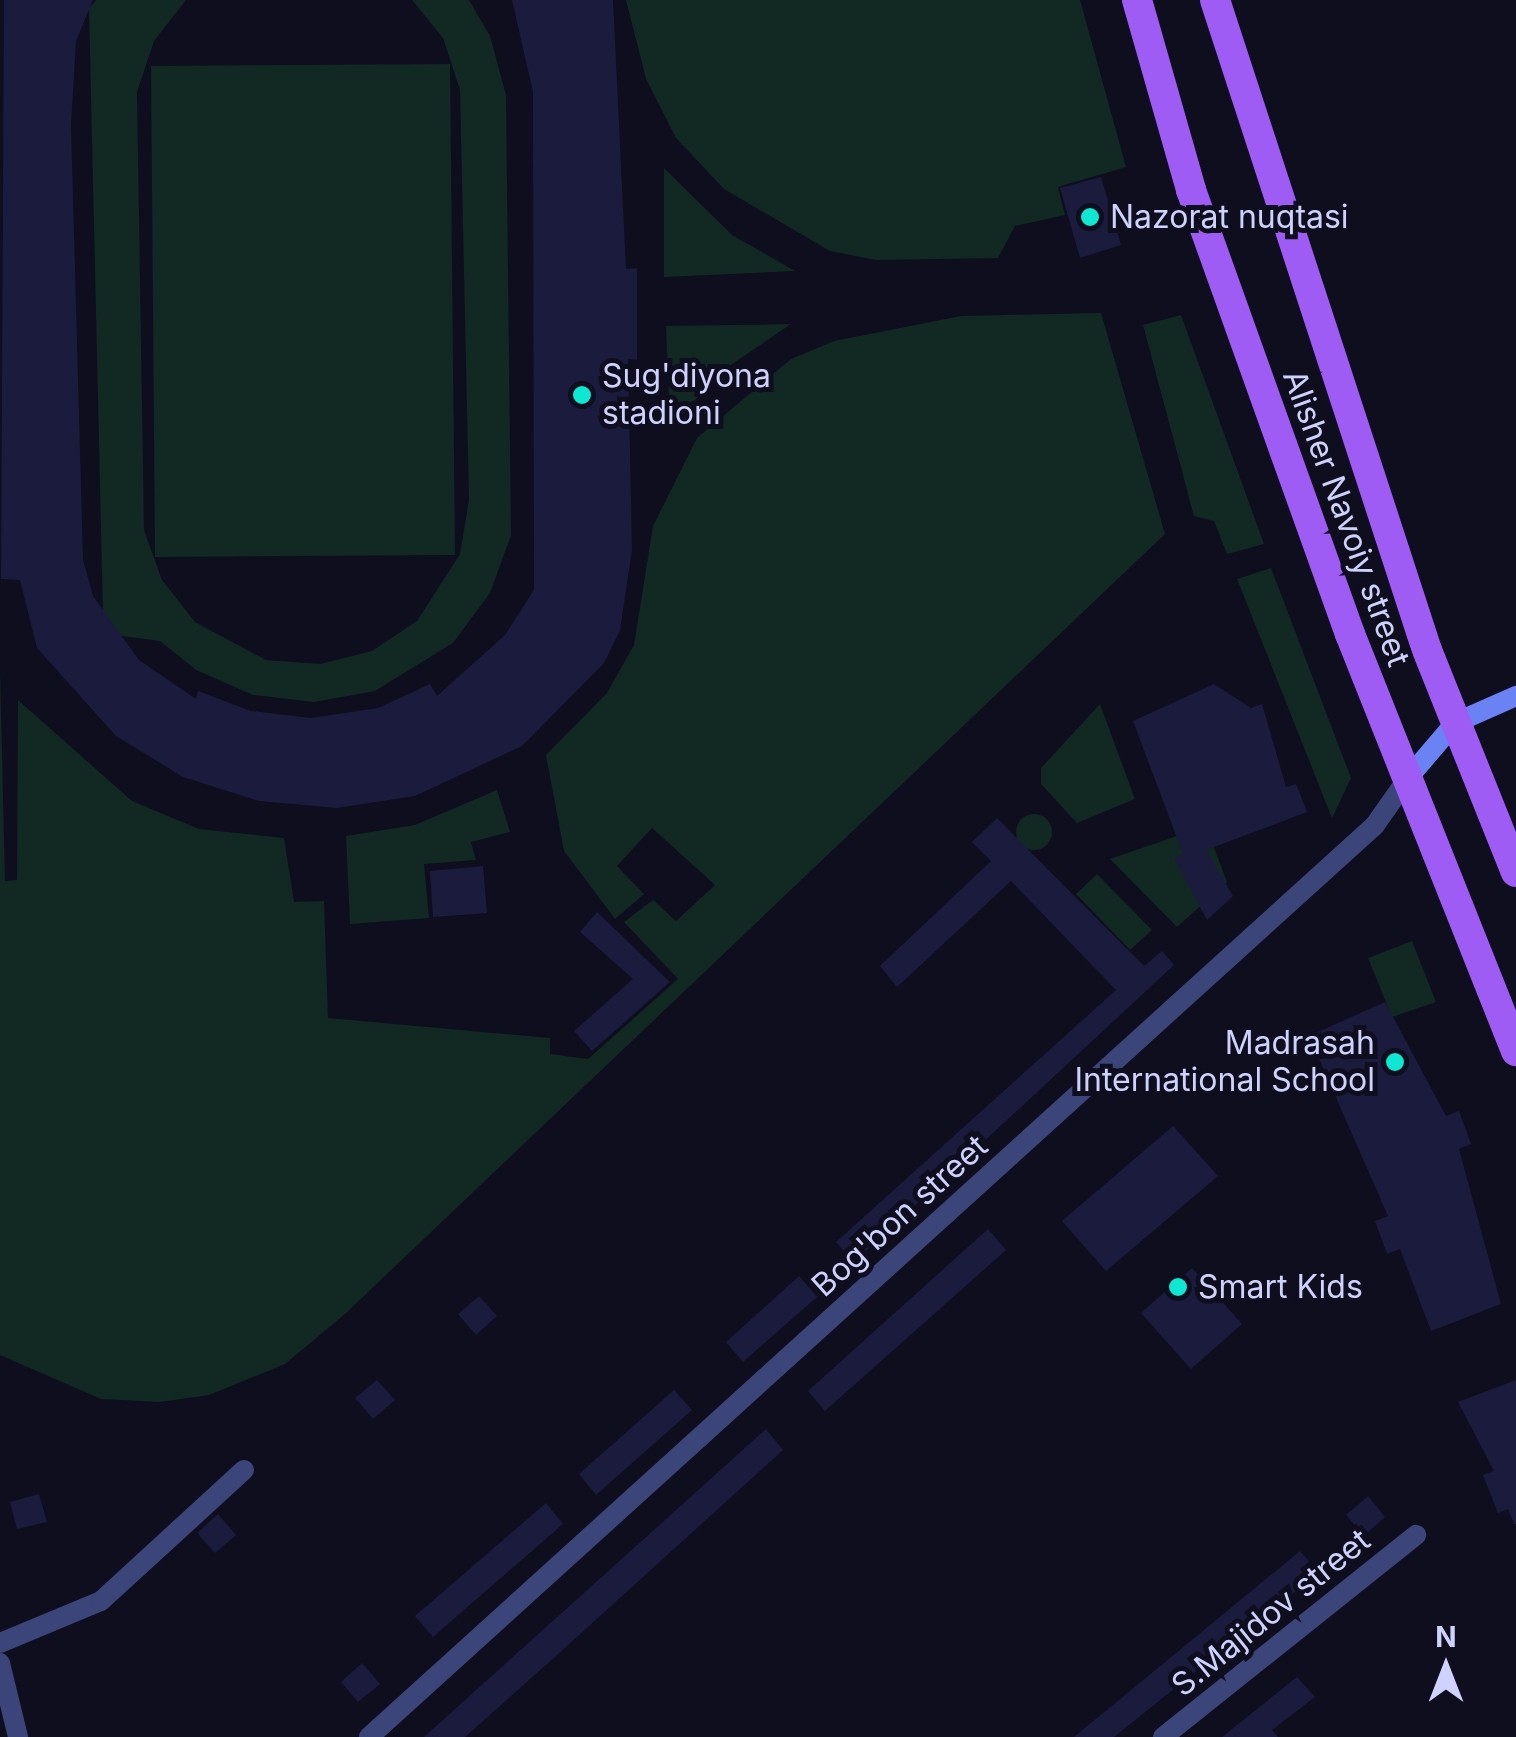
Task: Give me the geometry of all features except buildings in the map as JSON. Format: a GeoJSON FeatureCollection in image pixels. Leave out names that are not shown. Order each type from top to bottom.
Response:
{"type":"FeatureCollection","features":[{"type":"Feature","properties":{"kind":"main road","name":"Alisher Navoiy street"},"geometry":{"type":"LineString","coordinates":[[1137,0],[1207,237],[1408,778],[1516,1050]]}},
{"type":"Feature","properties":{"kind":"main road","name":"Alisher Navoiy street"},"geometry":{"type":"LineString","coordinates":[[1215,0],[1455,723],[1516,872]]}},
{"type":"Feature","properties":{"kind":"street"},"geometry":{"type":"LineString","coordinates":[[1455,723],[1516,696]]}},
{"type":"Feature","properties":{"kind":"street","name":"Bog'bon street"},"geometry":{"type":"LineString","coordinates":[[368,1737],[1376,825],[1408,778],[1455,723]]}},
{"type":"Feature","properties":{"kind":"street"},"geometry":{"type":"LineString","coordinates":[[0,1643],[101,1601],[244,1470]]}},
{"type":"Feature","properties":{"kind":"street","name":"S.Majidov street"},"geometry":{"type":"LineString","coordinates":[[1163,1737],[1416,1535]]}},
{"type":"Feature","properties":{"kind":"street"},"geometry":{"type":"LineString","coordinates":[[0,1663],[18,1737]]}},
{"type":"Feature","properties":{"kind":"green space"},"geometry":{"type":"Polygon","coordinates":[[[96,0],[186,0],[154,41],[137,92],[144,530],[162,580],[195,622],[266,660],[320,664],[372,651],[417,621],[460,554],[469,500],[460,90],[443,38],[412,0],[469,0],[490,36],[506,95],[511,535],[490,593],[453,643],[375,691],[314,702],[253,695],[196,670],[160,641],[115,635],[103,616],[89,9],[96,0]]]}},
{"type":"Feature","properties":{"kind":"green space"},"geometry":{"type":"Polygon","coordinates":[[[626,0],[1080,0],[1126,167],[1058,187],[1065,215],[1015,226],[998,258],[876,260],[830,251],[724,189],[676,138],[646,79],[626,0]]]}},
{"type":"Feature","properties":{"kind":"green space"},"geometry":{"type":"Polygon","coordinates":[[[450,64],[455,555],[155,557],[151,66],[450,64]]]}},
{"type":"Feature","properties":{"kind":"green space"},"geometry":{"type":"Polygon","coordinates":[[[664,168],[732,235],[795,271],[664,277],[664,168]]]}},
{"type":"Feature","properties":{"kind":"green space"},"geometry":{"type":"Polygon","coordinates":[[[1101,313],[1165,534],[345,1314],[285,1364],[209,1395],[160,1402],[101,1399],[0,1355],[0,667],[5,881],[17,880],[18,700],[132,801],[199,829],[284,838],[294,902],[324,901],[328,1018],[550,1038],[550,1054],[588,1059],[678,979],[624,922],[653,900],[676,921],[715,885],[652,828],[617,866],[644,894],[615,919],[564,851],[546,755],[607,693],[634,645],[653,526],[697,438],[791,359],[834,341],[961,316],[1101,313]]]}},
{"type":"Feature","properties":{"kind":"green space"},"geometry":{"type":"Polygon","coordinates":[[[1181,315],[1264,544],[1227,554],[1214,521],[1194,516],[1143,325],[1181,315]]]}},
{"type":"Feature","properties":{"kind":"green space"},"geometry":{"type":"Polygon","coordinates":[[[791,324],[722,371],[670,427],[666,326],[791,324]]]}},
{"type":"Feature","properties":{"kind":"green space"},"geometry":{"type":"Polygon","coordinates":[[[1271,568],[1351,778],[1332,818],[1237,579],[1271,568]]]}},
{"type":"Feature","properties":{"kind":"green space"},"geometry":{"type":"Polygon","coordinates":[[[1100,704],[1135,799],[1077,823],[1041,784],[1041,768],[1100,704]]]}},
{"type":"Feature","properties":{"kind":"green space"},"geometry":{"type":"Polygon","coordinates":[[[497,790],[510,832],[471,842],[476,860],[424,864],[429,918],[350,924],[346,836],[415,825],[497,790]]]}},
{"type":"Feature","properties":{"kind":"green space"},"geometry":{"type":"Polygon","coordinates":[[[1034,814],[1047,819],[1052,832],[1047,845],[1034,850],[1021,845],[1016,832],[1021,819],[1034,814]]]}},
{"type":"Feature","properties":{"kind":"green space"},"geometry":{"type":"Polygon","coordinates":[[[1206,826],[1227,882],[1177,927],[1110,859],[1206,826]]]}},
{"type":"Feature","properties":{"kind":"green space"},"geometry":{"type":"Polygon","coordinates":[[[1097,874],[1152,930],[1130,950],[1076,894],[1097,874]]]}},
{"type":"Feature","properties":{"kind":"green space"},"geometry":{"type":"Polygon","coordinates":[[[1412,941],[1436,1002],[1392,1017],[1368,958],[1412,941]]]}},
{"type":"Feature","properties":{"kind":"place","name":"Nazorat nuqtasi"},"geometry":{"type":"Point","coordinates":[1090,217]}},
{"type":"Feature","properties":{"kind":"place","name":"Sug'diyona stadioni"},"geometry":{"type":"Point","coordinates":[582,395]}},
{"type":"Feature","properties":{"kind":"place","name":"Madrasah International School"},"geometry":{"type":"Point","coordinates":[1395,1062]}},
{"type":"Feature","properties":{"kind":"place","name":"Smart Kids"},"geometry":{"type":"Point","coordinates":[1178,1287]}}]}
